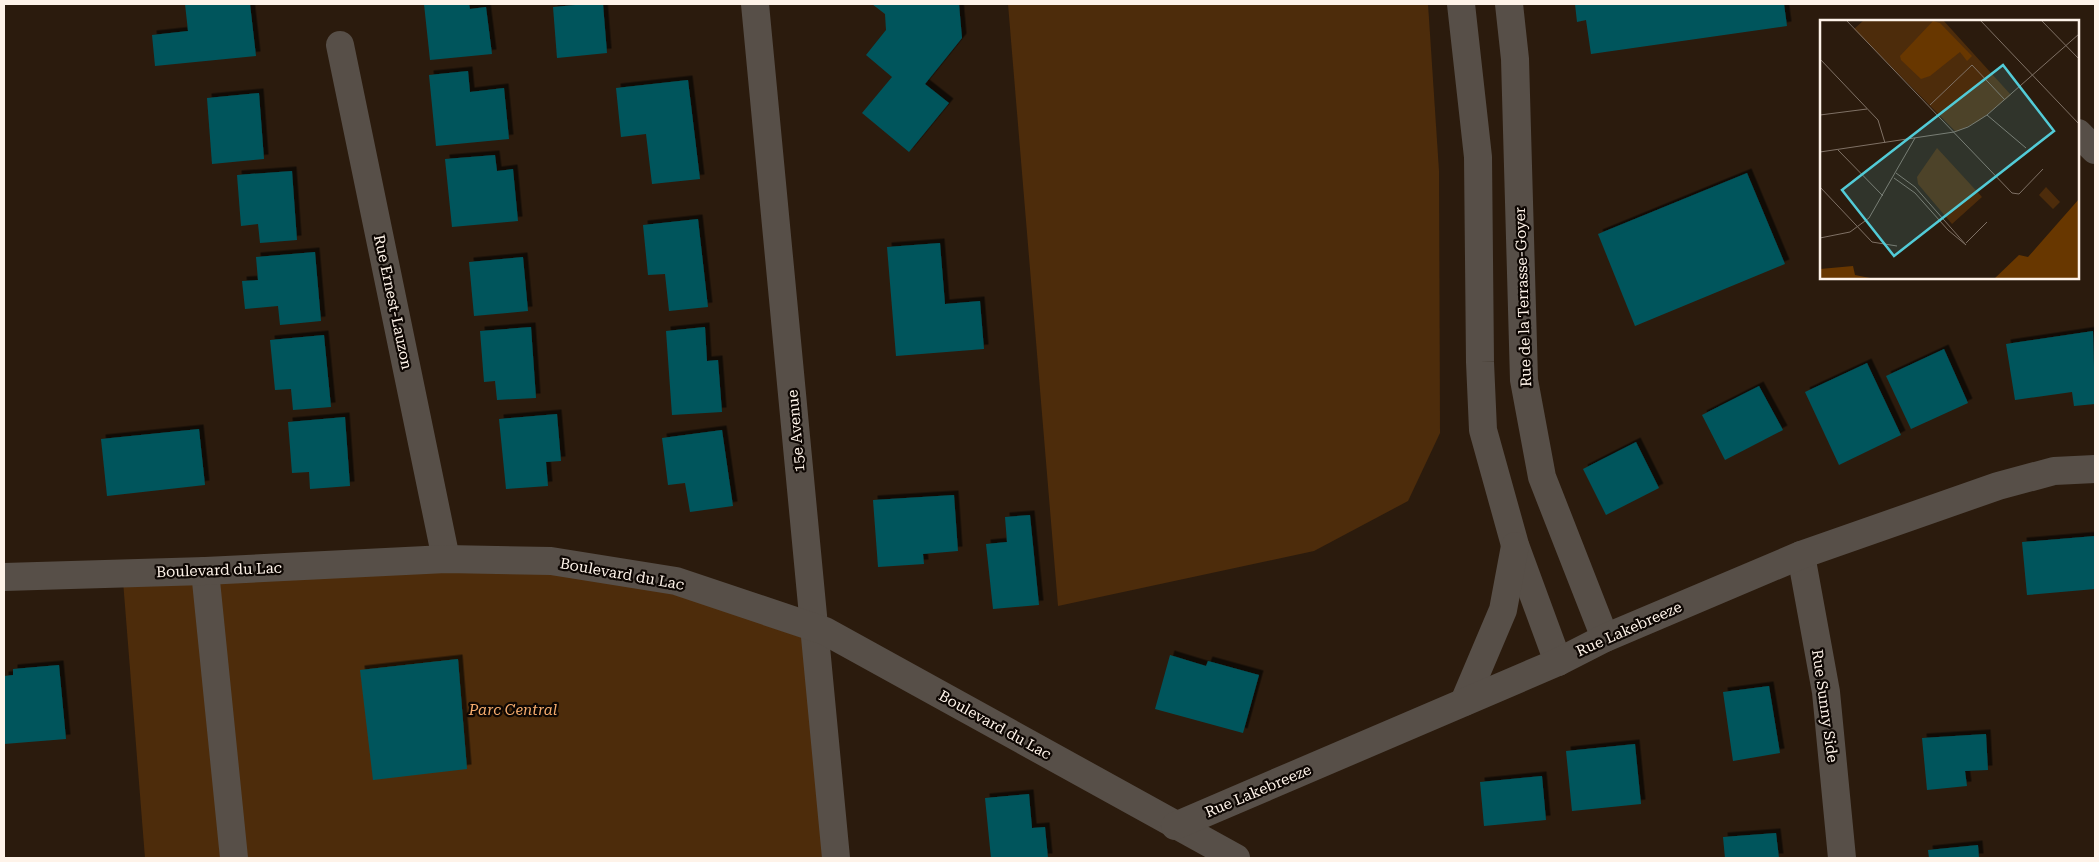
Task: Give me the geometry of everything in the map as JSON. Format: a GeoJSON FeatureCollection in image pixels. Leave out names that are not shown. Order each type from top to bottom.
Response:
{"type":"FeatureCollection","features":[{"type":"Feature","properties":{"kind":"street","name":"15e Avenue"},"geometry":{"type":"LineString","coordinates":[[755,4],[836,858]]}},
{"type":"Feature","properties":{"kind":"street"},"geometry":{"type":"LineString","coordinates":[[1461,4],[1478,157],[1480,362],[1483,430],[1515,545],[1558,662]]}},
{"type":"Feature","properties":{"kind":"street","name":"Rue de la Terrasse-Goyer"},"geometry":{"type":"LineString","coordinates":[[1509,4],[1515,59],[1524,380],[1542,477],[1605,638]]}},
{"type":"Feature","properties":{"kind":"street","name":"Rue Ernest-Lauzon"},"geometry":{"type":"LineString","coordinates":[[340,45],[446,559]]}},
{"type":"Feature","properties":{"kind":"street"},"geometry":{"type":"LineString","coordinates":[[2079,134],[2095,150]]}},
{"type":"Feature","properties":{"kind":"street","name":"Rue Lakebreeze"},"geometry":{"type":"LineString","coordinates":[[1175,826],[1558,662],[1605,638],[1801,555],[1998,486],[2054,471],[2095,468]]}},
{"type":"Feature","properties":{"kind":"street"},"geometry":{"type":"LineString","coordinates":[[1464,702],[1504,610],[1515,545]]}},
{"type":"Feature","properties":{"kind":"street","name":"Rue Sunny Side"},"geometry":{"type":"LineString","coordinates":[[1801,555],[1826,692],[1842,858]]}},
{"type":"Feature","properties":{"kind":"street","name":"Boulevard du Lac"},"geometry":{"type":"LineString","coordinates":[[4,577],[204,571],[446,559],[552,561],[676,581],[825,631],[1236,858]]}},
{"type":"Feature","properties":{"kind":"street"},"geometry":{"type":"LineString","coordinates":[[204,571],[234,858]]}},
{"type":"Feature","properties":{"kind":"green space"},"geometry":{"type":"Polygon","coordinates":[[[1008,4],[1428,4],[1439,171],[1440,433],[1408,501],[1314,551],[1058,606],[1008,4]]]}},
{"type":"Feature","properties":{"kind":"green space","name":"Parc Central"},"geometry":{"type":"Polygon","coordinates":[[[551,561],[808,615],[835,858],[145,858],[122,568],[551,561]]]}},
{"type":"Feature","properties":{"kind":"building"},"geometry":{"type":"Polygon","coordinates":[[[185,4],[250,4],[256,56],[155,66],[152,35],[188,31],[185,4]]]}},
{"type":"Feature","properties":{"kind":"building"},"geometry":{"type":"Polygon","coordinates":[[[424,4],[469,4],[470,9],[486,7],[492,54],[430,60],[424,4]]]}},
{"type":"Feature","properties":{"kind":"building"},"geometry":{"type":"Polygon","coordinates":[[[603,4],[607,53],[557,58],[553,7],[603,4]]]}},
{"type":"Feature","properties":{"kind":"building"},"geometry":{"type":"Polygon","coordinates":[[[872,4],[959,4],[962,38],[925,84],[949,103],[909,152],[862,113],[892,77],[866,55],[886,30],[885,14],[872,4]]]}},
{"type":"Feature","properties":{"kind":"building"},"geometry":{"type":"Polygon","coordinates":[[[1575,4],[1784,4],[1787,26],[1591,54],[1586,20],[1577,22],[1575,4]]]}},
{"type":"Feature","properties":{"kind":"building"},"geometry":{"type":"Polygon","coordinates":[[[468,71],[470,92],[504,88],[509,139],[436,146],[429,75],[468,71]]]}},
{"type":"Feature","properties":{"kind":"building"},"geometry":{"type":"Polygon","coordinates":[[[688,80],[700,179],[652,184],[646,134],[621,137],[616,88],[688,80]]]}},
{"type":"Feature","properties":{"kind":"building"},"geometry":{"type":"Polygon","coordinates":[[[259,93],[264,159],[212,164],[207,98],[259,93]]]}},
{"type":"Feature","properties":{"kind":"building"},"geometry":{"type":"Polygon","coordinates":[[[495,155],[497,171],[513,169],[518,221],[452,227],[445,159],[495,155]]]}},
{"type":"Feature","properties":{"kind":"building"},"geometry":{"type":"Polygon","coordinates":[[[292,171],[297,240],[260,243],[258,224],[241,226],[237,175],[292,171]]]}},
{"type":"Feature","properties":{"kind":"building"},"geometry":{"type":"Polygon","coordinates":[[[1747,173],[1785,264],[1635,326],[1598,234],[1747,173]]]}},
{"type":"Feature","properties":{"kind":"building"},"geometry":{"type":"Polygon","coordinates":[[[698,219],[708,307],[669,311],[665,274],[648,275],[643,225],[698,219]]]}},
{"type":"Feature","properties":{"kind":"building"},"geometry":{"type":"Polygon","coordinates":[[[940,243],[945,304],[980,301],[984,349],[896,356],[887,247],[940,243]]]}},
{"type":"Feature","properties":{"kind":"building"},"geometry":{"type":"Polygon","coordinates":[[[315,252],[321,321],[280,325],[278,306],[245,309],[242,281],[258,280],[256,257],[315,252]]]}},
{"type":"Feature","properties":{"kind":"building"},"geometry":{"type":"Polygon","coordinates":[[[523,257],[528,311],[474,316],[469,262],[523,257]]]}},
{"type":"Feature","properties":{"kind":"building"},"geometry":{"type":"Polygon","coordinates":[[[531,327],[536,398],[497,400],[495,381],[484,382],[480,331],[531,327]]]}},
{"type":"Feature","properties":{"kind":"building"},"geometry":{"type":"Polygon","coordinates":[[[705,327],[707,361],[718,360],[722,412],[672,415],[666,331],[705,327]]]}},
{"type":"Feature","properties":{"kind":"building"},"geometry":{"type":"Polygon","coordinates":[[[2093,331],[2095,404],[2074,406],[2072,392],[2015,400],[2006,344],[2093,331]]]}},
{"type":"Feature","properties":{"kind":"building"},"geometry":{"type":"Polygon","coordinates":[[[324,335],[331,407],[293,410],[291,389],[275,390],[270,340],[324,335]]]}},
{"type":"Feature","properties":{"kind":"building"},"geometry":{"type":"Polygon","coordinates":[[[1944,349],[1968,403],[1911,429],[1886,376],[1944,349]]]}},
{"type":"Feature","properties":{"kind":"building"},"geometry":{"type":"Polygon","coordinates":[[[1867,363],[1901,435],[1839,465],[1805,392],[1867,363]]]}},
{"type":"Feature","properties":{"kind":"building"},"geometry":{"type":"Polygon","coordinates":[[[1759,386],[1783,430],[1725,460],[1702,415],[1759,386]]]}},
{"type":"Feature","properties":{"kind":"building"},"geometry":{"type":"Polygon","coordinates":[[[557,414],[561,461],[546,462],[548,486],[506,489],[499,419],[557,414]]]}},
{"type":"Feature","properties":{"kind":"building"},"geometry":{"type":"Polygon","coordinates":[[[345,417],[350,486],[310,489],[309,472],[292,473],[288,422],[345,417]]]}},
{"type":"Feature","properties":{"kind":"building"},"geometry":{"type":"Polygon","coordinates":[[[199,429],[205,485],[107,496],[101,439],[199,429]]]}},
{"type":"Feature","properties":{"kind":"building"},"geometry":{"type":"Polygon","coordinates":[[[722,430],[733,506],[690,512],[685,483],[668,485],[662,438],[722,430]]]}},
{"type":"Feature","properties":{"kind":"building"},"geometry":{"type":"Polygon","coordinates":[[[1636,442],[1659,488],[1606,515],[1583,469],[1636,442]]]}},
{"type":"Feature","properties":{"kind":"building"},"geometry":{"type":"Polygon","coordinates":[[[954,495],[958,551],[923,554],[924,564],[878,567],[873,500],[954,495]]]}},
{"type":"Feature","properties":{"kind":"building"},"geometry":{"type":"Polygon","coordinates":[[[1030,515],[1039,605],[993,609],[986,544],[1007,542],[1005,517],[1030,515]]]}},
{"type":"Feature","properties":{"kind":"building"},"geometry":{"type":"Polygon","coordinates":[[[2095,536],[2095,589],[2027,595],[2022,542],[2095,536]]]}},
{"type":"Feature","properties":{"kind":"building"},"geometry":{"type":"Polygon","coordinates":[[[1170,655],[1206,666],[1208,661],[1259,675],[1243,733],[1155,709],[1170,655]]]}},
{"type":"Feature","properties":{"kind":"building"},"geometry":{"type":"Polygon","coordinates":[[[458,659],[467,769],[373,780],[360,670],[458,659]]]}},
{"type":"Feature","properties":{"kind":"building"},"geometry":{"type":"Polygon","coordinates":[[[59,665],[66,739],[4,744],[4,676],[13,675],[13,669],[59,665]]]}},
{"type":"Feature","properties":{"kind":"building"},"geometry":{"type":"Polygon","coordinates":[[[1769,686],[1780,753],[1733,761],[1723,692],[1769,686]]]}},
{"type":"Feature","properties":{"kind":"building"},"geometry":{"type":"Polygon","coordinates":[[[1986,734],[1988,770],[1965,771],[1967,786],[1927,790],[1922,738],[1986,734]]]}},
{"type":"Feature","properties":{"kind":"building"},"geometry":{"type":"Polygon","coordinates":[[[1635,744],[1641,804],[1572,811],[1566,751],[1635,744]]]}},
{"type":"Feature","properties":{"kind":"building"},"geometry":{"type":"Polygon","coordinates":[[[1542,776],[1546,820],[1484,826],[1480,782],[1542,776]]]}},
{"type":"Feature","properties":{"kind":"building"},"geometry":{"type":"Polygon","coordinates":[[[1029,794],[1032,828],[1045,827],[1048,858],[991,858],[985,798],[1029,794]]]}},
{"type":"Feature","properties":{"kind":"building"},"geometry":{"type":"Polygon","coordinates":[[[1776,833],[1779,858],[1725,858],[1723,837],[1776,833]]]}},
{"type":"Feature","properties":{"kind":"building"},"geometry":{"type":"Polygon","coordinates":[[[1978,845],[1979,858],[1929,858],[1928,850],[1978,845]]]}}]}
